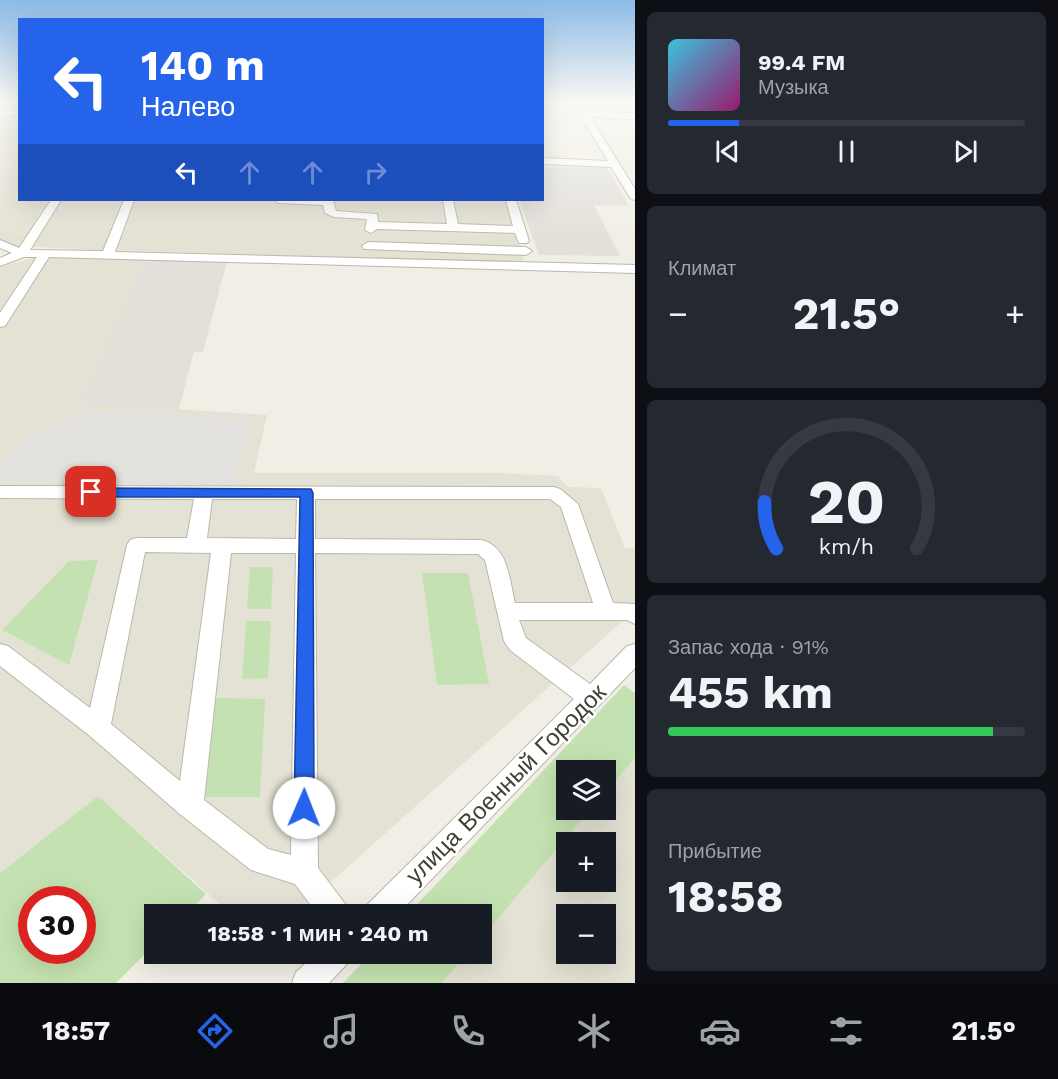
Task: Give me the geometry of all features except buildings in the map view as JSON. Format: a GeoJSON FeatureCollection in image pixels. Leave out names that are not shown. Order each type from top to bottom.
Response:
{"type":"FeatureCollection","features":[{"type":"Feature","properties":{"kind":"street"},"geometry":{"type":"LineString","coordinates":[[604,148],[635,197]]}},
{"type":"Feature","properties":{"kind":"street"},"geometry":{"type":"LineString","coordinates":[[544,161],[614,164]]}},
{"type":"Feature","properties":{"kind":"street"},"geometry":{"type":"LineString","coordinates":[[0,262],[22,253],[55,201]]}},
{"type":"Feature","properties":{"kind":"street"},"geometry":{"type":"LineString","coordinates":[[108,255],[129,201]]}},
{"type":"Feature","properties":{"kind":"street"},"geometry":{"type":"LineString","coordinates":[[327,201],[329,211],[334,214],[373,216],[366,261]]}},
{"type":"Feature","properties":{"kind":"street"},"geometry":{"type":"LineString","coordinates":[[448,201],[453,228]]}},
{"type":"Feature","properties":{"kind":"street"},"geometry":{"type":"LineString","coordinates":[[511,201],[530,266]]}},
{"type":"Feature","properties":{"kind":"street"},"geometry":{"type":"LineString","coordinates":[[372,225],[520,231]]}},
{"type":"Feature","properties":{"kind":"street"},"geometry":{"type":"LineString","coordinates":[[0,244],[22,253],[45,254],[635,269]]}},
{"type":"Feature","properties":{"kind":"street"},"geometry":{"type":"LineString","coordinates":[[368,246],[526,250]]}},
{"type":"Feature","properties":{"kind":"street"},"geometry":{"type":"LineString","coordinates":[[0,323],[45,254]]}},
{"type":"Feature","properties":{"kind":"street"},"geometry":{"type":"LineString","coordinates":[[0,492],[554,493],[569,504],[606,612]]}},
{"type":"Feature","properties":{"kind":"street"},"geometry":{"type":"LineString","coordinates":[[196,545],[204,492]]}},
{"type":"Feature","properties":{"kind":"street"},"geometry":{"type":"LineString","coordinates":[[304,873],[306,493]]}},
{"type":"Feature","properties":{"kind":"street"},"geometry":{"type":"LineString","coordinates":[[98,728],[137,545],[482,547],[494,557],[512,635],[518,644],[591,698]]}},
{"type":"Feature","properties":{"kind":"street"},"geometry":{"type":"LineString","coordinates":[[190,806],[222,545]]}},
{"type":"Feature","properties":{"kind":"street"},"geometry":{"type":"LineString","coordinates":[[507,611],[632,612],[635,615]]}},
{"type":"Feature","properties":{"kind":"street"},"geometry":{"type":"LineString","coordinates":[[0,653],[98,728],[190,806],[261,860],[304,873],[328,904]]}},
{"type":"Feature","properties":{"kind":"street","name":"улица Военный Городок"},"geometry":{"type":"LineString","coordinates":[[388,904],[635,653]]}},
{"type":"Feature","properties":{"kind":"street"},"geometry":{"type":"LineString","coordinates":[[307,983],[327,964]]}},
{"type":"Feature","properties":{"kind":"shaded area"},"geometry":{"type":"Polygon","coordinates":[[[0,148],[18,148],[18,201],[507,201],[524,260],[519,262],[95,250],[18,246],[0,241],[0,148]]]}},
{"type":"Feature","properties":{"kind":"shaded area"},"geometry":{"type":"Polygon","coordinates":[[[544,167],[607,168],[629,206],[594,205],[620,256],[539,255],[519,201],[544,201],[544,167]]]}},
{"type":"Feature","properties":{"kind":"shaded area"},"geometry":{"type":"Polygon","coordinates":[[[36,257],[145,259],[84,399],[85,403],[267,415],[254,473],[499,473],[558,476],[568,487],[601,488],[625,548],[635,548],[635,610],[306,904],[220,904],[98,796],[0,873],[0,267],[36,257]]]}},
{"type":"Feature","properties":{"kind":"shaded area"},"geometry":{"type":"Polygon","coordinates":[[[145,259],[227,261],[203,352],[194,352],[179,409],[85,404],[83,399],[145,259]]]}},
{"type":"Feature","properties":{"kind":"shaded area"},"geometry":{"type":"Polygon","coordinates":[[[91,411],[250,420],[233,486],[0,484],[0,462],[33,433],[91,411]]]}},
{"type":"Feature","properties":{"kind":"shaded area"},"geometry":{"type":"Polygon","coordinates":[[[635,758],[635,983],[442,983],[458,964],[492,964],[492,925],[556,850],[556,892],[616,892],[616,832],[571,832],[581,820],[616,820],[616,780],[635,758]]]}},
{"type":"Feature","properties":{"kind":"green space"},"geometry":{"type":"Polygon","coordinates":[[[98,560],[69,665],[2,630],[69,561],[98,560]]]}},
{"type":"Feature","properties":{"kind":"green space"},"geometry":{"type":"Polygon","coordinates":[[[250,567],[273,567],[271,609],[247,609],[250,567]]]}},
{"type":"Feature","properties":{"kind":"green space"},"geometry":{"type":"Polygon","coordinates":[[[422,573],[468,573],[489,684],[437,685],[422,573]]]}},
{"type":"Feature","properties":{"kind":"green space"},"geometry":{"type":"Polygon","coordinates":[[[246,621],[271,621],[268,678],[242,679],[246,621]]]}},
{"type":"Feature","properties":{"kind":"green space"},"geometry":{"type":"Polygon","coordinates":[[[624,685],[635,693],[635,758],[616,780],[616,760],[556,760],[556,820],[581,820],[571,832],[556,832],[556,850],[492,925],[492,904],[417,904],[624,685]]]}},
{"type":"Feature","properties":{"kind":"green space"},"geometry":{"type":"Polygon","coordinates":[[[215,698],[265,699],[260,797],[204,797],[215,698]]]}},
{"type":"Feature","properties":{"kind":"green space"},"geometry":{"type":"Polygon","coordinates":[[[98,796],[206,894],[196,904],[144,904],[144,955],[116,983],[0,983],[0,873],[98,796]]]}},
{"type":"Feature","properties":{"kind":"green space"},"geometry":{"type":"Polygon","coordinates":[[[361,964],[458,964],[442,983],[343,983],[361,964]]]}},
{"type":"Feature","properties":{"kind":"route"},"geometry":{"type":"LineString","coordinates":[[91,492],[306,493],[304,808]]}}]}
